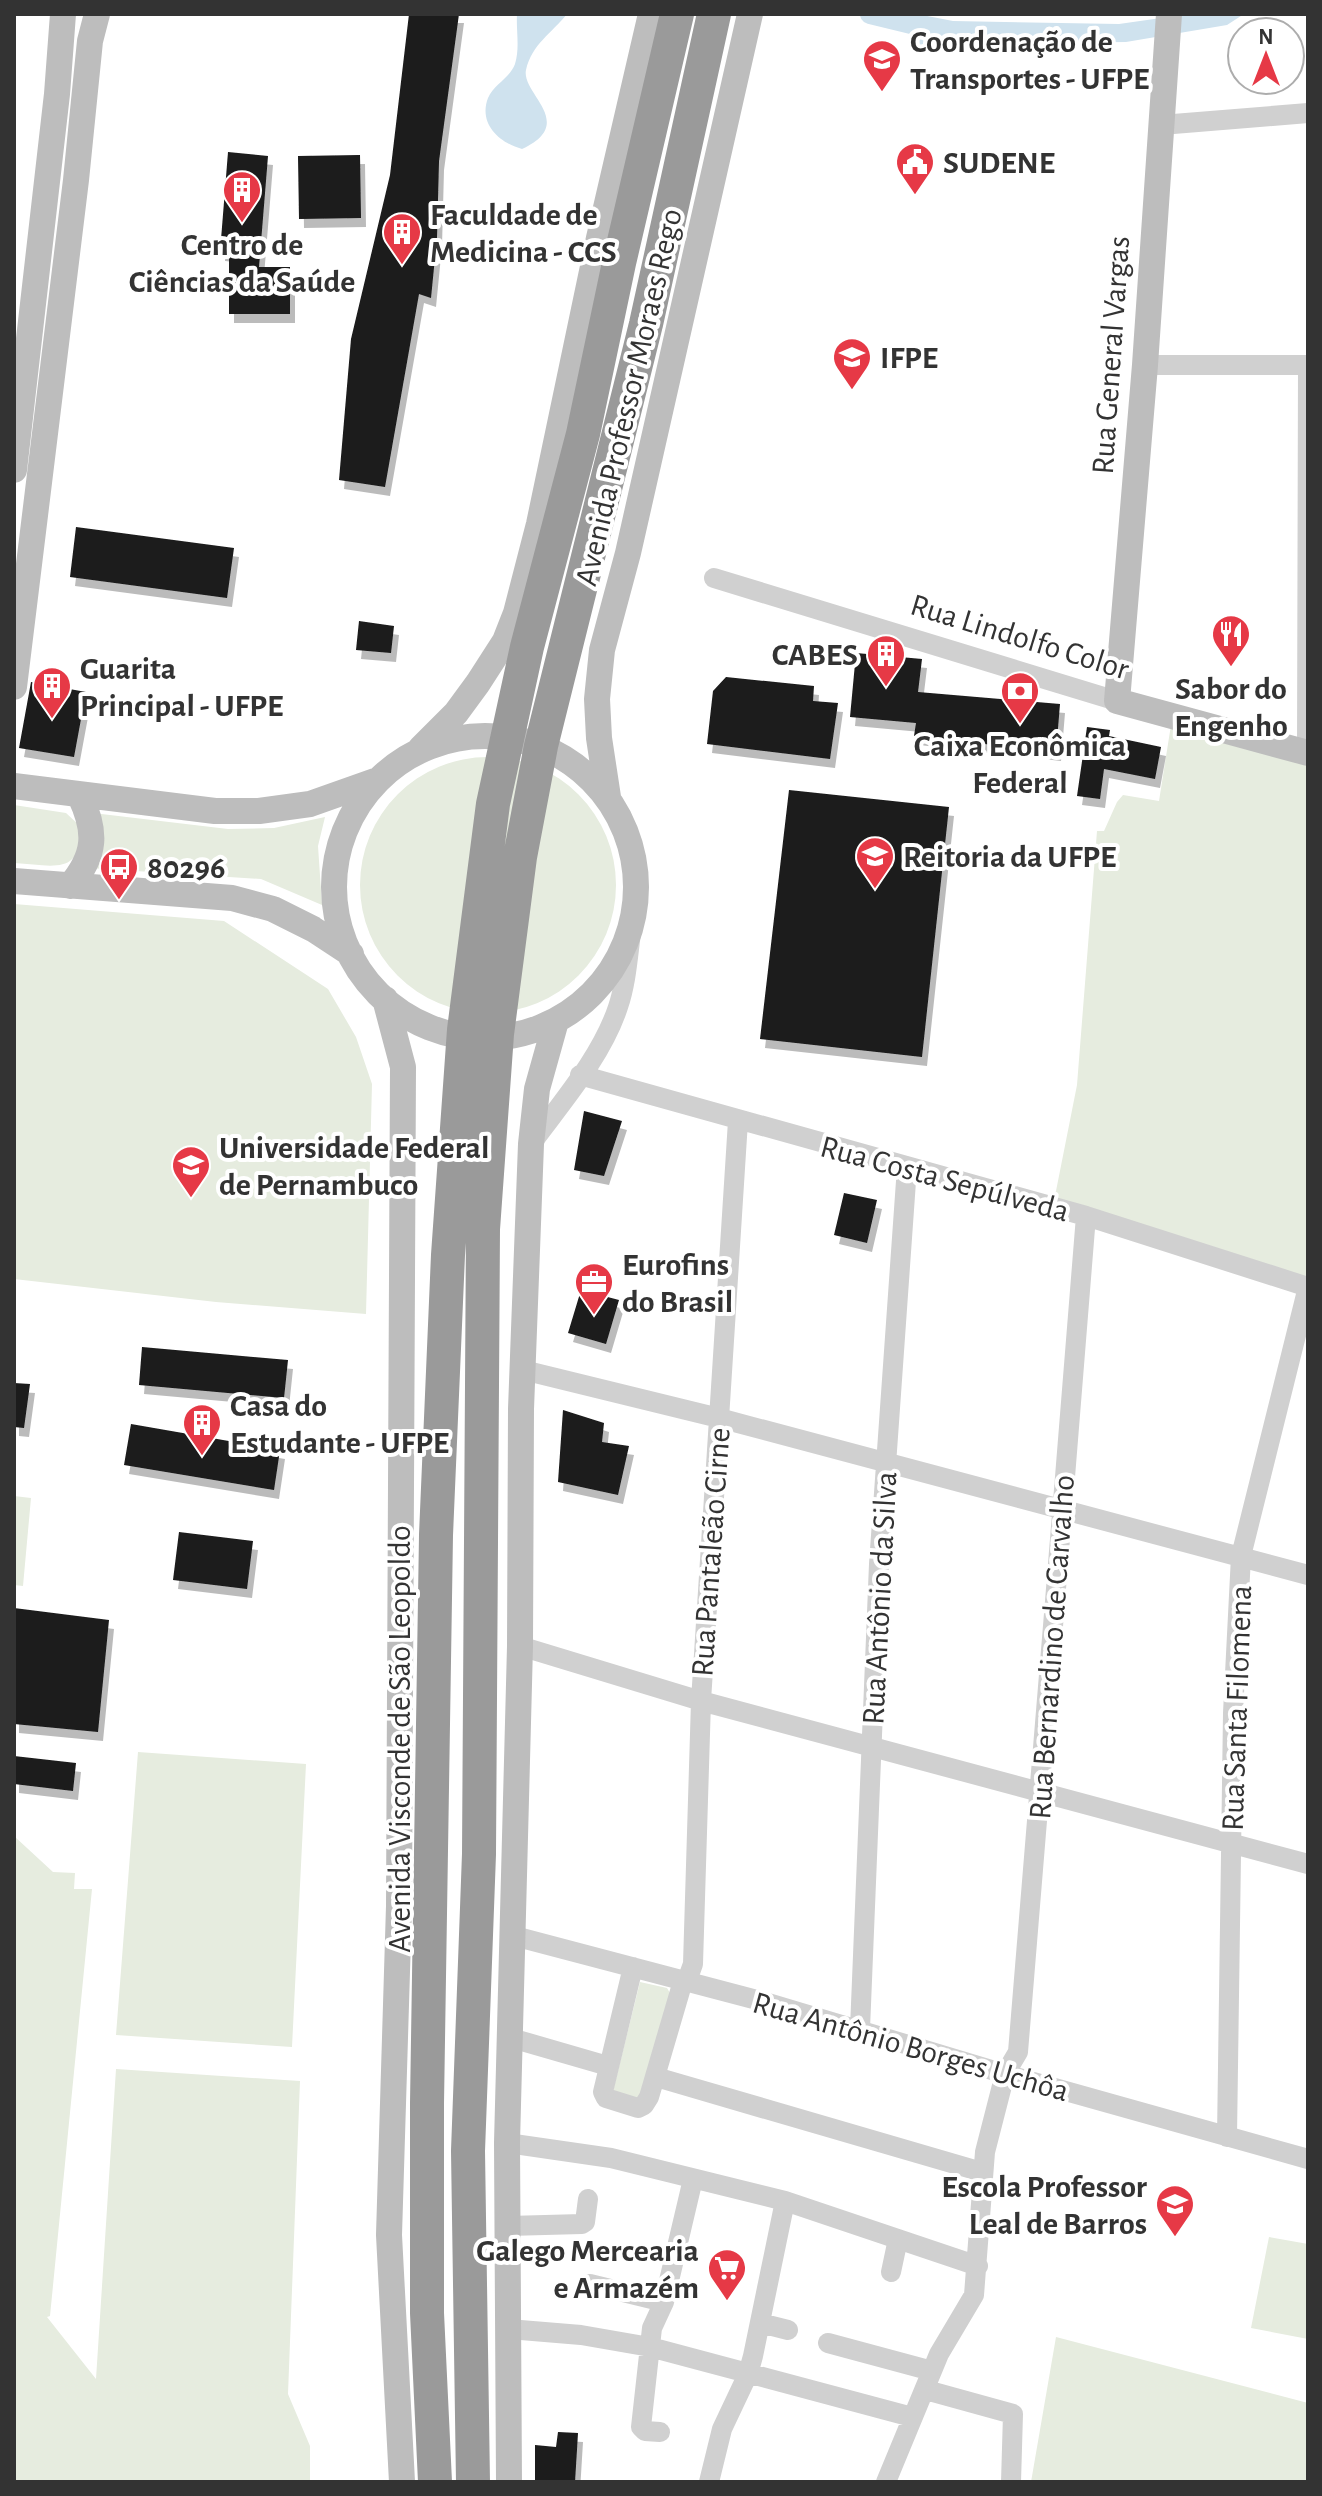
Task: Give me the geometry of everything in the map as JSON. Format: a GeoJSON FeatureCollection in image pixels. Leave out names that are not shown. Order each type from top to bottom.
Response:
{"type":"FeatureCollection","features":[{"type":"Feature","properties":{"kind":"highway","name":"Avenida Visconde de São Leopoldo"},"geometry":{"type":"LineString","coordinates":[[435,2482],[427,2313],[427,2103],[436,1535],[448,1255],[463,1045],[493,804],[527,647],[583,434],[677,14]]}},
{"type":"Feature","properties":{"kind":"highway"},"geometry":{"type":"LineString","coordinates":[[473,2482],[468,2151],[479,1854],[483,1229],[497,1034],[520,857],[541,746],[659,266],[714,14]]}},
{"type":"Feature","properties":{"kind":"main road"},"geometry":{"type":"LineString","coordinates":[[14,470],[57,94],[63,14]]}},
{"type":"Feature","properties":{"kind":"main road"},"geometry":{"type":"LineString","coordinates":[[14,687],[90,41],[97,14]]}},
{"type":"Feature","properties":{"kind":"main road","name":"Avenida Professor Moraes Rego"},"geometry":{"type":"LineString","coordinates":[[419,751],[456,713],[478,683],[505,641],[516,613],[539,524],[599,238],[651,14]]}},
{"type":"Feature","properties":{"kind":"main road","name":"Avenida Professor Moraes Rego"},"geometry":{"type":"LineString","coordinates":[[608,797],[597,699],[602,650],[628,553],[750,14]]}},
{"type":"Feature","properties":{"kind":"main road","name":"Rua General Vargas"},"geometry":{"type":"LineString","coordinates":[[1117,701],[1145,365],[1168,27]]}},
{"type":"Feature","properties":{"kind":"main road","name":"Rua Lindolfo Color"},"geometry":{"type":"LineString","coordinates":[[1117,701],[1308,753]]}},
{"type":"Feature","properties":{"kind":"main road"},"geometry":{"type":"LineString","coordinates":[[469,736],[522,740],[547,748],[590,777],[608,797],[625,826],[635,859],[637,893],[632,926],[614,967],[584,1001],[556,1021],[523,1035],[498,1040],[448,1036],[425,1028],[403,1015],[385,999],[351,954],[337,924],[331,893],[333,860],[348,820],[359,802],[382,779],[419,751],[469,736]]}},
{"type":"Feature","properties":{"kind":"main road"},"geometry":{"type":"LineString","coordinates":[[14,786],[215,811],[259,811],[310,804],[382,779]]}},
{"type":"Feature","properties":{"kind":"main road"},"geometry":{"type":"LineString","coordinates":[[70,886],[82,871],[90,853],[92,834],[80,796]]}},
{"type":"Feature","properties":{"kind":"main road"},"geometry":{"type":"LineString","coordinates":[[14,881],[232,898],[273,909],[313,929],[351,954]]}},
{"type":"Feature","properties":{"kind":"main road","name":"Avenida Visconde de São Leopoldo"},"geometry":{"type":"LineString","coordinates":[[385,999],[403,1067],[399,1906],[389,2235],[402,2482]]}},
{"type":"Feature","properties":{"kind":"main road"},"geometry":{"type":"LineString","coordinates":[[509,2482],[507,2143],[514,1936],[523,1370],[531,1144],[537,1089],[556,1021]]}},
{"type":"Feature","properties":{"kind":"street"},"geometry":{"type":"LineString","coordinates":[[1161,125],[1308,113]]}},
{"type":"Feature","properties":{"kind":"street"},"geometry":{"type":"LineString","coordinates":[[1145,365],[1308,365],[1308,753]]}},
{"type":"Feature","properties":{"kind":"street","name":"Rua Lindolfo Color"},"geometry":{"type":"LineString","coordinates":[[714,578],[1117,701]]}},
{"type":"Feature","properties":{"kind":"street"},"geometry":{"type":"LineString","coordinates":[[531,1144],[598,1054],[620,1003],[632,926]]}},
{"type":"Feature","properties":{"kind":"street","name":"Rua Costa Sepúlveda"},"geometry":{"type":"LineString","coordinates":[[580,1075],[1086,1216],[1308,1287]]}},
{"type":"Feature","properties":{"kind":"street","name":"Rua Pantaleão Cirne"},"geometry":{"type":"LineString","coordinates":[[608,2066],[603,2087],[606,2098],[634,2107],[644,2105],[656,2077],[683,1981],[693,1964],[701,1701],[738,1121]]}},
{"type":"Feature","properties":{"kind":"street","name":"Rua Antônio da Silva"},"geometry":{"type":"LineString","coordinates":[[860,2029],[870,1746],[907,1167]]}},
{"type":"Feature","properties":{"kind":"street","name":"Rua Bernardino de Carvalho"},"geometry":{"type":"LineString","coordinates":[[886,2482],[945,2343],[970,2305],[978,2266],[982,2172],[1005,2074],[1018,2052],[1086,1216]]}},
{"type":"Feature","properties":{"kind":"street","name":"Rua Santa Filomena"},"geometry":{"type":"LineString","coordinates":[[1227,2137],[1233,1713],[1241,1556],[1308,1287]]}},
{"type":"Feature","properties":{"kind":"street"},"geometry":{"type":"LineString","coordinates":[[523,1370],[719,1418],[1308,1575]]}},
{"type":"Feature","properties":{"kind":"street"},"geometry":{"type":"LineString","coordinates":[[520,1646],[701,1701],[1308,1864]]}},
{"type":"Feature","properties":{"kind":"street","name":"Rua Antônio Borges Uchôa"},"geometry":{"type":"LineString","coordinates":[[514,1936],[860,2029],[1005,2074],[1308,2159]]}},
{"type":"Feature","properties":{"kind":"street"},"geometry":{"type":"LineString","coordinates":[[511,2038],[608,2066],[633,1967]]}},
{"type":"Feature","properties":{"kind":"street"},"geometry":{"type":"LineString","coordinates":[[656,2077],[982,2172]]}},
{"type":"Feature","properties":{"kind":"street"},"geometry":{"type":"LineString","coordinates":[[507,2143],[611,2158],[785,2201],[978,2266]]}},
{"type":"Feature","properties":{"kind":"street"},"geometry":{"type":"LineString","coordinates":[[660,2432],[645,2431],[641,2427],[650,2347],[654,2320],[664,2302],[693,2179]]}},
{"type":"Feature","properties":{"kind":"street"},"geometry":{"type":"LineString","coordinates":[[507,2226],[583,2224],[588,2199]]}},
{"type":"Feature","properties":{"kind":"street"},"geometry":{"type":"LineString","coordinates":[[709,2482],[722,2429],[748,2374],[785,2201]]}},
{"type":"Feature","properties":{"kind":"street"},"geometry":{"type":"LineString","coordinates":[[891,2272],[898,2239]]}},
{"type":"Feature","properties":{"kind":"street"},"geometry":{"type":"LineString","coordinates":[[590,2284],[664,2302]]}},
{"type":"Feature","properties":{"kind":"street"},"geometry":{"type":"LineString","coordinates":[[760,2323],[788,2330]]}},
{"type":"Feature","properties":{"kind":"street"},"geometry":{"type":"LineString","coordinates":[[508,2329],[581,2335],[650,2347],[912,2417]]}},
{"type":"Feature","properties":{"kind":"street"},"geometry":{"type":"LineString","coordinates":[[828,2343],[1013,2414],[1011,2482]]}},
{"type":"Feature","properties":{"kind":"shaded area"},"geometry":{"type":"Polygon","coordinates":[[[1174,706],[1308,743],[1308,1287],[1050,1206],[1056,1191],[1077,1085],[1097,831],[1104,831],[1123,795],[1159,801],[1174,706]]]}},
{"type":"Feature","properties":{"kind":"shaded area"},"geometry":{"type":"Polygon","coordinates":[[[475,757],[501,757],[537,766],[579,794],[607,836],[614,860],[614,910],[607,934],[579,976],[537,1004],[501,1013],[475,1013],[439,1004],[397,976],[369,934],[360,898],[360,872],[369,836],[397,794],[439,766],[475,757]]]}},
{"type":"Feature","properties":{"kind":"shaded area"},"geometry":{"type":"Polygon","coordinates":[[[14,805],[66,813],[80,826],[80,842],[70,861],[52,866],[14,863],[14,805]]]}},
{"type":"Feature","properties":{"kind":"shaded area"},"geometry":{"type":"Polygon","coordinates":[[[93,813],[228,829],[274,828],[325,817],[318,846],[322,905],[261,879],[89,868],[93,813]]]}},
{"type":"Feature","properties":{"kind":"shaded area"},"geometry":{"type":"Polygon","coordinates":[[[14,904],[224,921],[328,989],[356,1037],[372,1084],[366,1314],[216,1302],[14,1279],[14,904]]]}},
{"type":"Feature","properties":{"kind":"shaded area"},"geometry":{"type":"Polygon","coordinates":[[[14,1496],[31,1498],[23,1586],[14,1585],[14,1496]]]}},
{"type":"Feature","properties":{"kind":"shaded area"},"geometry":{"type":"Polygon","coordinates":[[[138,1752],[306,1764],[292,2047],[116,2035],[138,1752]]]}},
{"type":"Feature","properties":{"kind":"shaded area"},"geometry":{"type":"Polygon","coordinates":[[[14,1836],[53,1872],[75,1873],[74,1889],[92,1889],[50,2316],[47,2317],[96,2379],[116,2069],[300,2081],[288,2394],[310,2446],[310,2482],[14,2482],[14,1836]]]}},
{"type":"Feature","properties":{"kind":"shaded area"},"geometry":{"type":"Polygon","coordinates":[[[640,1982],[667,1988],[670,1993],[642,2099],[612,2095],[640,1982]]]}},
{"type":"Feature","properties":{"kind":"shaded area"},"geometry":{"type":"Polygon","coordinates":[[[1269,2237],[1308,2244],[1308,2339],[1251,2328],[1269,2237]]]}},
{"type":"Feature","properties":{"kind":"shaded area"},"geometry":{"type":"Polygon","coordinates":[[[1056,2337],[1308,2403],[1308,2482],[1031,2482],[1056,2337]]]}},
{"type":"Feature","properties":{"kind":"water"},"geometry":{"type":"Polygon","coordinates":[[[517,14],[567,14],[538,46],[526,70],[531,89],[547,119],[546,129],[538,139],[522,149],[499,137],[486,116],[488,98],[515,64],[517,14]]]}},
{"type":"Feature","properties":{"kind":"water"},"geometry":{"type":"Polygon","coordinates":[[[917,14],[953,21],[1119,24],[1189,14],[1244,14],[1226,16],[1226,25],[1126,42],[911,45],[917,14]]]}},
{"type":"Feature","properties":{"kind":"building","name":"Faculdade de Medicina - CCS"},"geometry":{"type":"Polygon","coordinates":[[[409,14],[459,14],[439,161],[437,237],[431,298],[419,294],[385,487],[339,480],[351,339],[390,175],[409,14]]]}},
{"type":"Feature","properties":{"kind":"building"},"geometry":{"type":"Polygon","coordinates":[[[228,152],[268,156],[259,267],[290,267],[290,314],[229,314],[229,253],[220,252],[228,152]]]}},
{"type":"Feature","properties":{"kind":"building"},"geometry":{"type":"Polygon","coordinates":[[[360,155],[361,218],[299,219],[298,156],[360,155]]]}},
{"type":"Feature","properties":{"kind":"building"},"geometry":{"type":"Polygon","coordinates":[[[76,527],[234,548],[227,598],[70,577],[76,527]]]}},
{"type":"Feature","properties":{"kind":"building"},"geometry":{"type":"Polygon","coordinates":[[[359,621],[394,626],[391,653],[356,650],[359,621]]]}},
{"type":"Feature","properties":{"kind":"building"},"geometry":{"type":"Polygon","coordinates":[[[856,653],[922,659],[918,692],[1060,704],[1056,752],[914,736],[916,723],[850,717],[856,653]]]}},
{"type":"Feature","properties":{"kind":"building"},"geometry":{"type":"Polygon","coordinates":[[[726,677],[814,686],[813,701],[838,703],[830,759],[707,744],[713,691],[726,677]]]}},
{"type":"Feature","properties":{"kind":"building","name":"Guarita Principal - UFPE"},"geometry":{"type":"Polygon","coordinates":[[[31,682],[86,692],[74,757],[19,748],[31,682]]]}},
{"type":"Feature","properties":{"kind":"building"},"geometry":{"type":"Polygon","coordinates":[[[1087,727],[1110,730],[1109,736],[1161,747],[1155,779],[1104,769],[1100,799],[1077,796],[1087,727]]]}},
{"type":"Feature","properties":{"kind":"building"},"geometry":{"type":"Polygon","coordinates":[[[789,790],[949,807],[922,1057],[760,1039],[789,790]]]}},
{"type":"Feature","properties":{"kind":"building"},"geometry":{"type":"Polygon","coordinates":[[[584,1111],[622,1121],[604,1176],[574,1170],[584,1111]]]}},
{"type":"Feature","properties":{"kind":"building"},"geometry":{"type":"Polygon","coordinates":[[[844,1193],[877,1200],[867,1243],[834,1235],[844,1193]]]}},
{"type":"Feature","properties":{"kind":"building","name":"Eurofins do Brasil"},"geometry":{"type":"Polygon","coordinates":[[[581,1290],[619,1300],[606,1344],[568,1333],[581,1290]]]}},
{"type":"Feature","properties":{"kind":"building","name":"Casa do Estudante - UFPE"},"geometry":{"type":"Polygon","coordinates":[[[142,1347],[288,1360],[284,1398],[139,1385],[142,1347]]]}},
{"type":"Feature","properties":{"kind":"building"},"geometry":{"type":"Polygon","coordinates":[[[14,1383],[30,1384],[24,1428],[14,1427],[14,1383]]]}},
{"type":"Feature","properties":{"kind":"building"},"geometry":{"type":"Polygon","coordinates":[[[563,1410],[604,1423],[602,1442],[629,1446],[618,1495],[558,1482],[563,1410]]]}},
{"type":"Feature","properties":{"kind":"building","name":"Casa do Estudante - UFPE"},"geometry":{"type":"Polygon","coordinates":[[[131,1424],[280,1450],[274,1490],[124,1465],[131,1424]]]}},
{"type":"Feature","properties":{"kind":"building"},"geometry":{"type":"Polygon","coordinates":[[[179,1532],[253,1541],[247,1589],[173,1580],[179,1532]]]}},
{"type":"Feature","properties":{"kind":"building"},"geometry":{"type":"Polygon","coordinates":[[[14,1608],[109,1620],[98,1732],[14,1724],[14,1608]]]}},
{"type":"Feature","properties":{"kind":"building"},"geometry":{"type":"Polygon","coordinates":[[[14,1756],[76,1763],[73,1791],[14,1784],[14,1756]]]}},
{"type":"Feature","properties":{"kind":"building"},"geometry":{"type":"Polygon","coordinates":[[[558,2432],[578,2433],[575,2482],[535,2482],[535,2445],[556,2447],[558,2432]]]}},
{"type":"Feature","properties":{"kind":"waterway"},"geometry":{"type":"LineString","coordinates":[[870,14],[940,31]]}},
{"type":"Feature","properties":{"kind":"place","name":"Coordenação de Transportes - UFPE"},"geometry":{"type":"Point","coordinates":[882,93]}},
{"type":"Feature","properties":{"kind":"place","name":"SUDENE"},"geometry":{"type":"Point","coordinates":[915,196]}},
{"type":"Feature","properties":{"kind":"place","name":"Centro de Ciências da Saúde"},"geometry":{"type":"Point","coordinates":[242,224]}},
{"type":"Feature","properties":{"kind":"place","name":"Faculdade de Medicina - CCS"},"geometry":{"type":"Point","coordinates":[402,266]}},
{"type":"Feature","properties":{"kind":"place","name":"IFPE"},"geometry":{"type":"Point","coordinates":[852,391]}},
{"type":"Feature","properties":{"kind":"place","name":"Sabor do Engenho"},"geometry":{"type":"Point","coordinates":[1231,668]}},
{"type":"Feature","properties":{"kind":"place","name":"CABES"},"geometry":{"type":"Point","coordinates":[886,688]}},
{"type":"Feature","properties":{"kind":"place","name":"Guarita Principal - UFPE"},"geometry":{"type":"Point","coordinates":[52,720]}},
{"type":"Feature","properties":{"kind":"place","name":"Caixa Econômica Federal"},"geometry":{"type":"Point","coordinates":[1020,725]}},
{"type":"Feature","properties":{"kind":"place","name":"Reitoria da UFPE"},"geometry":{"type":"Point","coordinates":[875,890]}},
{"type":"Feature","properties":{"kind":"place","name":"80296"},"geometry":{"type":"Point","coordinates":[119,901]}},
{"type":"Feature","properties":{"kind":"place","name":"Universidade Federal de Pernambuco"},"geometry":{"type":"Point","coordinates":[191,1199]}},
{"type":"Feature","properties":{"kind":"place","name":"Eurofins do Brasil"},"geometry":{"type":"Point","coordinates":[594,1316]}},
{"type":"Feature","properties":{"kind":"place","name":"Casa do Estudante - UFPE"},"geometry":{"type":"Point","coordinates":[202,1457]}},
{"type":"Feature","properties":{"kind":"place","name":"Escola Professor Leal de Barros"},"geometry":{"type":"Point","coordinates":[1175,2238]}},
{"type":"Feature","properties":{"kind":"place","name":"Galego Mercearia e Armazém"},"geometry":{"type":"Point","coordinates":[727,2302]}}]}
